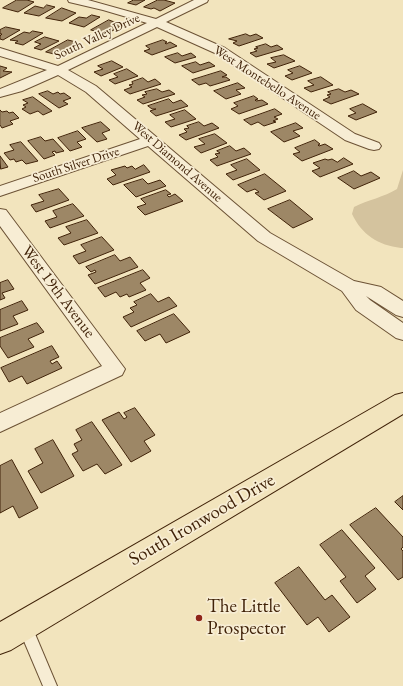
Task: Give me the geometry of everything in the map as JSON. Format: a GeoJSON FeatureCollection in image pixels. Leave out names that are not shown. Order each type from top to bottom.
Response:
{"type":"FeatureCollection","features":[{"type":"Feature","properties":{"kind":"main road","name":"South Ironwood Drive"},"geometry":{"type":"LineString","coordinates":[[0,639],[403,402]]}},
{"type":"Feature","properties":{"kind":"street","name":"West Montebello Avenue"},"geometry":{"type":"LineString","coordinates":[[73,0],[105,7],[158,23],[221,51],[350,137],[374,146]]}},
{"type":"Feature","properties":{"kind":"street","name":"South Valley Drive"},"geometry":{"type":"LineString","coordinates":[[0,93],[17,88],[59,70],[203,0]]}},
{"type":"Feature","properties":{"kind":"street","name":"West Diamond Avenue"},"geometry":{"type":"LineString","coordinates":[[0,52],[59,70],[91,89],[264,237],[348,287],[363,305],[403,333]]}},
{"type":"Feature","properties":{"kind":"street","name":"South Silver Drive"},"geometry":{"type":"LineString","coordinates":[[0,190],[151,140]]}},
{"type":"Feature","properties":{"kind":"street","name":"West 19th Avenue"},"geometry":{"type":"LineString","coordinates":[[0,214],[115,369],[0,423]]}},
{"type":"Feature","properties":{"kind":"street","name":"West Diamond Avenue"},"geometry":{"type":"LineString","coordinates":[[348,287],[374,291],[403,310]]}},
{"type":"Feature","properties":{"kind":"lane"},"geometry":{"type":"LineString","coordinates":[[24,625],[50,686]]}},
{"type":"Feature","properties":{"kind":"shaded area"},"geometry":{"type":"Polygon","coordinates":[[[403,170],[403,248],[401,248],[393,247],[372,238],[361,228],[352,214],[354,207],[397,189],[403,170]]]}},
{"type":"Feature","properties":{"kind":"building"},"geometry":{"type":"Polygon","coordinates":[[[17,0],[34,2],[18,12],[3,8],[17,0]]]}},
{"type":"Feature","properties":{"kind":"building"},"geometry":{"type":"Polygon","coordinates":[[[134,0],[145,0],[136,5],[128,3],[134,0]]]}},
{"type":"Feature","properties":{"kind":"building"},"geometry":{"type":"Polygon","coordinates":[[[158,0],[175,3],[160,11],[154,8],[151,9],[144,7],[158,0]]]}},
{"type":"Feature","properties":{"kind":"building"},"geometry":{"type":"Polygon","coordinates":[[[47,5],[55,7],[39,16],[24,13],[35,6],[43,8],[47,5]]]}},
{"type":"Feature","properties":{"kind":"building"},"geometry":{"type":"Polygon","coordinates":[[[62,8],[76,13],[62,21],[46,18],[62,8]]]}},
{"type":"Feature","properties":{"kind":"building"},"geometry":{"type":"Polygon","coordinates":[[[92,15],[100,17],[84,27],[69,23],[79,17],[86,18],[92,15]]]}},
{"type":"Feature","properties":{"kind":"building"},"geometry":{"type":"Polygon","coordinates":[[[109,20],[122,25],[107,34],[91,30],[109,20]]]}},
{"type":"Feature","properties":{"kind":"building"},"geometry":{"type":"Polygon","coordinates":[[[6,27],[20,30],[3,40],[0,39],[2,34],[0,34],[0,30],[6,27]]]}},
{"type":"Feature","properties":{"kind":"building"},"geometry":{"type":"Polygon","coordinates":[[[33,31],[43,33],[23,45],[15,43],[18,41],[10,40],[24,32],[29,33],[33,31]]]}},
{"type":"Feature","properties":{"kind":"building"},"geometry":{"type":"Polygon","coordinates":[[[246,34],[250,36],[256,34],[263,38],[239,46],[233,43],[237,41],[229,39],[246,34]]]}},
{"type":"Feature","properties":{"kind":"building"},"geometry":{"type":"Polygon","coordinates":[[[45,37],[59,41],[41,50],[34,48],[41,44],[35,42],[45,37]]]}},
{"type":"Feature","properties":{"kind":"building"},"geometry":{"type":"Polygon","coordinates":[[[68,40],[76,42],[71,45],[77,47],[69,52],[59,51],[54,54],[46,52],[68,40]]]}},
{"type":"Feature","properties":{"kind":"building"},"geometry":{"type":"Polygon","coordinates":[[[163,40],[167,42],[165,43],[166,44],[170,42],[177,46],[152,55],[144,51],[150,49],[146,46],[163,40]]]}},
{"type":"Feature","properties":{"kind":"building"},"geometry":{"type":"Polygon","coordinates":[[[266,44],[271,47],[277,45],[283,49],[256,57],[250,53],[257,51],[254,49],[258,48],[256,47],[266,44]]]}},
{"type":"Feature","properties":{"kind":"building"},"geometry":{"type":"Polygon","coordinates":[[[178,53],[182,56],[191,53],[196,57],[175,63],[165,57],[178,53]]]}},
{"type":"Feature","properties":{"kind":"building"},"geometry":{"type":"Polygon","coordinates":[[[284,55],[295,61],[274,68],[267,64],[276,62],[271,58],[284,55]]]}},
{"type":"Feature","properties":{"kind":"building"},"geometry":{"type":"Polygon","coordinates":[[[112,61],[123,67],[101,76],[94,72],[103,69],[98,66],[112,61]]]}},
{"type":"Feature","properties":{"kind":"building"},"geometry":{"type":"Polygon","coordinates":[[[196,62],[200,65],[209,62],[215,66],[193,73],[182,66],[196,62]]]}},
{"type":"Feature","properties":{"kind":"building"},"geometry":{"type":"Polygon","coordinates":[[[0,66],[7,68],[3,71],[12,72],[0,78],[0,66]]]}},
{"type":"Feature","properties":{"kind":"building"},"geometry":{"type":"Polygon","coordinates":[[[300,66],[312,73],[292,80],[285,76],[293,73],[288,70],[300,66]]]}},
{"type":"Feature","properties":{"kind":"building"},"geometry":{"type":"Polygon","coordinates":[[[127,69],[138,76],[115,84],[109,80],[118,77],[114,74],[127,69]]]}},
{"type":"Feature","properties":{"kind":"building"},"geometry":{"type":"Polygon","coordinates":[[[221,71],[227,75],[222,77],[226,77],[230,80],[210,86],[206,83],[199,85],[192,80],[221,71]]]}},
{"type":"Feature","properties":{"kind":"building"},"geometry":{"type":"Polygon","coordinates":[[[321,77],[333,85],[311,92],[304,88],[314,85],[308,81],[321,77]]]}},
{"type":"Feature","properties":{"kind":"building"},"geometry":{"type":"Polygon","coordinates":[[[143,78],[148,82],[155,79],[161,84],[130,94],[124,90],[132,87],[129,85],[133,84],[132,82],[143,78]]]}},
{"type":"Feature","properties":{"kind":"building"},"geometry":{"type":"Polygon","coordinates":[[[238,83],[245,88],[236,90],[241,94],[226,99],[214,91],[238,83]]]}},
{"type":"Feature","properties":{"kind":"building"},"geometry":{"type":"Polygon","coordinates":[[[157,89],[162,92],[169,90],[175,94],[143,104],[137,100],[145,97],[142,95],[147,94],[145,92],[157,89]]]}},
{"type":"Feature","properties":{"kind":"building"},"geometry":{"type":"Polygon","coordinates":[[[339,89],[345,92],[351,90],[359,94],[331,104],[323,100],[330,97],[327,95],[331,94],[328,92],[339,89]]]}},
{"type":"Feature","properties":{"kind":"building"},"geometry":{"type":"Polygon","coordinates":[[[48,91],[53,94],[58,92],[60,94],[64,93],[71,98],[63,101],[68,104],[59,108],[39,94],[48,91]]]}},
{"type":"Feature","properties":{"kind":"building"},"geometry":{"type":"Polygon","coordinates":[[[254,96],[258,99],[255,100],[256,101],[262,100],[268,104],[239,114],[231,109],[238,106],[234,103],[254,96]]]}},
{"type":"Feature","properties":{"kind":"building"},"geometry":{"type":"Polygon","coordinates":[[[33,97],[52,111],[43,115],[38,111],[30,114],[22,109],[26,107],[23,105],[28,103],[23,100],[33,97]]]}},
{"type":"Feature","properties":{"kind":"building"},"geometry":{"type":"Polygon","coordinates":[[[169,99],[173,103],[181,100],[188,106],[156,116],[150,111],[156,109],[152,109],[148,106],[169,99]]]}},
{"type":"Feature","properties":{"kind":"building"},"geometry":{"type":"Polygon","coordinates":[[[363,104],[377,112],[356,120],[348,116],[356,113],[350,109],[363,104]]]}},
{"type":"Feature","properties":{"kind":"building"},"geometry":{"type":"Polygon","coordinates":[[[275,109],[282,114],[274,117],[278,119],[273,121],[276,122],[264,126],[258,122],[251,125],[244,120],[275,109]]]}},
{"type":"Feature","properties":{"kind":"building"},"geometry":{"type":"Polygon","coordinates":[[[0,110],[2,112],[13,112],[19,118],[10,121],[13,124],[2,128],[0,125],[0,110]]]}},
{"type":"Feature","properties":{"kind":"building"},"geometry":{"type":"Polygon","coordinates":[[[185,110],[196,119],[171,127],[165,122],[175,119],[170,115],[185,110]]]}},
{"type":"Feature","properties":{"kind":"building"},"geometry":{"type":"Polygon","coordinates":[[[101,122],[110,130],[102,133],[107,139],[97,142],[82,128],[101,122]]]}},
{"type":"Feature","properties":{"kind":"building"},"geometry":{"type":"Polygon","coordinates":[[[199,122],[204,126],[212,123],[219,128],[186,140],[179,135],[187,132],[184,129],[189,128],[187,126],[199,122]]]}},
{"type":"Feature","properties":{"kind":"building"},"geometry":{"type":"Polygon","coordinates":[[[296,123],[303,128],[293,131],[300,136],[284,142],[271,132],[296,123]]]}},
{"type":"Feature","properties":{"kind":"building"},"geometry":{"type":"Polygon","coordinates":[[[78,131],[86,139],[77,142],[82,147],[70,151],[58,138],[78,131]]]}},
{"type":"Feature","properties":{"kind":"building"},"geometry":{"type":"Polygon","coordinates":[[[215,134],[227,143],[201,153],[194,147],[205,144],[199,139],[215,134]]]}},
{"type":"Feature","properties":{"kind":"building"},"geometry":{"type":"Polygon","coordinates":[[[41,137],[45,141],[53,139],[64,151],[56,153],[55,151],[52,152],[55,155],[44,159],[28,141],[41,137]]]}},
{"type":"Feature","properties":{"kind":"building"},"geometry":{"type":"Polygon","coordinates":[[[315,140],[320,144],[318,145],[319,146],[325,144],[333,149],[302,161],[293,154],[300,152],[295,148],[315,140]]]}},
{"type":"Feature","properties":{"kind":"building"},"geometry":{"type":"Polygon","coordinates":[[[21,142],[38,161],[26,164],[22,160],[16,162],[14,159],[10,160],[4,153],[14,150],[10,145],[21,142]]]}},
{"type":"Feature","properties":{"kind":"building"},"geometry":{"type":"Polygon","coordinates":[[[230,146],[236,151],[244,148],[251,154],[217,166],[210,160],[218,157],[215,154],[220,153],[217,151],[230,146]]]}},
{"type":"Feature","properties":{"kind":"building"},"geometry":{"type":"Polygon","coordinates":[[[0,156],[8,167],[1,169],[0,156]]]}},
{"type":"Feature","properties":{"kind":"building"},"geometry":{"type":"Polygon","coordinates":[[[344,158],[353,164],[320,177],[312,171],[320,168],[313,163],[325,159],[332,159],[337,162],[344,158]]]}},
{"type":"Feature","properties":{"kind":"building"},"geometry":{"type":"Polygon","coordinates":[[[247,159],[260,170],[233,180],[226,174],[237,170],[231,165],[247,159]]]}},
{"type":"Feature","properties":{"kind":"building"},"geometry":{"type":"Polygon","coordinates":[[[144,165],[150,172],[113,185],[107,179],[116,175],[111,170],[125,166],[127,168],[132,166],[135,169],[144,165]]]}},
{"type":"Feature","properties":{"kind":"building"},"geometry":{"type":"Polygon","coordinates":[[[354,171],[361,176],[371,172],[380,178],[354,189],[338,178],[354,171]]]}},
{"type":"Feature","properties":{"kind":"building"},"geometry":{"type":"Polygon","coordinates":[[[265,174],[286,191],[264,200],[255,193],[259,192],[255,189],[247,192],[238,185],[265,174]]]}},
{"type":"Feature","properties":{"kind":"building"},"geometry":{"type":"Polygon","coordinates":[[[143,179],[148,184],[160,180],[166,186],[136,197],[124,185],[143,179]]]}},
{"type":"Feature","properties":{"kind":"building"},"geometry":{"type":"Polygon","coordinates":[[[59,189],[69,200],[36,212],[31,205],[44,201],[39,195],[59,189]]]}},
{"type":"Feature","properties":{"kind":"building"},"geometry":{"type":"Polygon","coordinates":[[[166,190],[171,194],[167,195],[169,197],[175,194],[183,201],[145,215],[137,207],[146,204],[141,199],[166,190]]]}},
{"type":"Feature","properties":{"kind":"building"},"geometry":{"type":"Polygon","coordinates":[[[290,200],[313,219],[293,228],[268,209],[290,200]]]}},
{"type":"Feature","properties":{"kind":"building"},"geometry":{"type":"Polygon","coordinates":[[[73,204],[84,216],[50,228],[45,221],[57,217],[53,211],[73,204]]]}},
{"type":"Feature","properties":{"kind":"building"},"geometry":{"type":"Polygon","coordinates":[[[87,220],[98,233],[64,245],[58,238],[71,233],[66,227],[87,220]]]}},
{"type":"Feature","properties":{"kind":"building"},"geometry":{"type":"Polygon","coordinates":[[[102,237],[114,250],[79,264],[73,256],[86,251],[81,245],[102,237]]]}},
{"type":"Feature","properties":{"kind":"building"},"geometry":{"type":"Polygon","coordinates":[[[115,255],[120,261],[130,257],[138,267],[95,284],[88,275],[96,272],[95,270],[91,272],[86,267],[115,255]]]}},
{"type":"Feature","properties":{"kind":"building"},"geometry":{"type":"Polygon","coordinates":[[[143,270],[150,278],[140,283],[146,290],[129,297],[127,294],[120,297],[116,292],[105,297],[98,288],[143,270]]]}},
{"type":"Feature","properties":{"kind":"building"},"geometry":{"type":"Polygon","coordinates":[[[8,280],[14,289],[2,293],[5,298],[0,300],[0,283],[8,280]]]}},
{"type":"Feature","properties":{"kind":"building"},"geometry":{"type":"Polygon","coordinates":[[[151,294],[158,302],[169,297],[177,306],[131,327],[123,317],[134,312],[130,308],[137,305],[134,302],[151,294]]]}},
{"type":"Feature","properties":{"kind":"building"},"geometry":{"type":"Polygon","coordinates":[[[22,301],[28,310],[13,316],[18,324],[0,331],[0,310],[22,301]]]}},
{"type":"Feature","properties":{"kind":"building"},"geometry":{"type":"Polygon","coordinates":[[[174,314],[190,332],[166,343],[160,334],[145,341],[137,331],[174,314]]]}},
{"type":"Feature","properties":{"kind":"building"},"geometry":{"type":"Polygon","coordinates":[[[37,323],[44,332],[28,339],[34,347],[8,358],[0,346],[0,338],[37,323]]]}},
{"type":"Feature","properties":{"kind":"building"},"geometry":{"type":"Polygon","coordinates":[[[52,346],[59,357],[50,361],[52,364],[57,361],[62,368],[27,384],[22,376],[9,382],[1,368],[52,346]]]}},
{"type":"Feature","properties":{"kind":"building"},"geometry":{"type":"Polygon","coordinates":[[[135,408],[155,435],[144,441],[151,451],[131,462],[102,420],[119,412],[124,419],[127,417],[124,413],[135,408]]]}},
{"type":"Feature","properties":{"kind":"building"},"geometry":{"type":"Polygon","coordinates":[[[92,422],[122,465],[105,474],[97,464],[83,471],[72,454],[78,451],[74,444],[82,440],[76,430],[92,422]]]}},
{"type":"Feature","properties":{"kind":"building"},"geometry":{"type":"Polygon","coordinates":[[[53,440],[74,476],[41,493],[28,471],[43,463],[35,449],[53,440]]]}},
{"type":"Feature","properties":{"kind":"building"},"geometry":{"type":"Polygon","coordinates":[[[12,460],[38,508],[19,518],[13,506],[0,513],[0,466],[12,460]]]}},
{"type":"Feature","properties":{"kind":"building"},"geometry":{"type":"Polygon","coordinates":[[[403,496],[403,510],[395,502],[403,496]]]}},
{"type":"Feature","properties":{"kind":"building"},"geometry":{"type":"Polygon","coordinates":[[[376,508],[403,537],[403,547],[401,549],[403,551],[403,577],[398,580],[350,525],[376,508]]]}},
{"type":"Feature","properties":{"kind":"building"},"geometry":{"type":"Polygon","coordinates":[[[342,530],[375,568],[365,576],[376,589],[357,603],[340,581],[346,577],[320,545],[342,530]]]}},
{"type":"Feature","properties":{"kind":"building"},"geometry":{"type":"Polygon","coordinates":[[[299,567],[325,600],[332,595],[350,617],[329,632],[318,617],[307,625],[275,583],[299,567]]]}},
{"type":"Feature","properties":{"kind":"place","name":"The Little Prospector"},"geometry":{"type":"Point","coordinates":[199,618]}}]}
